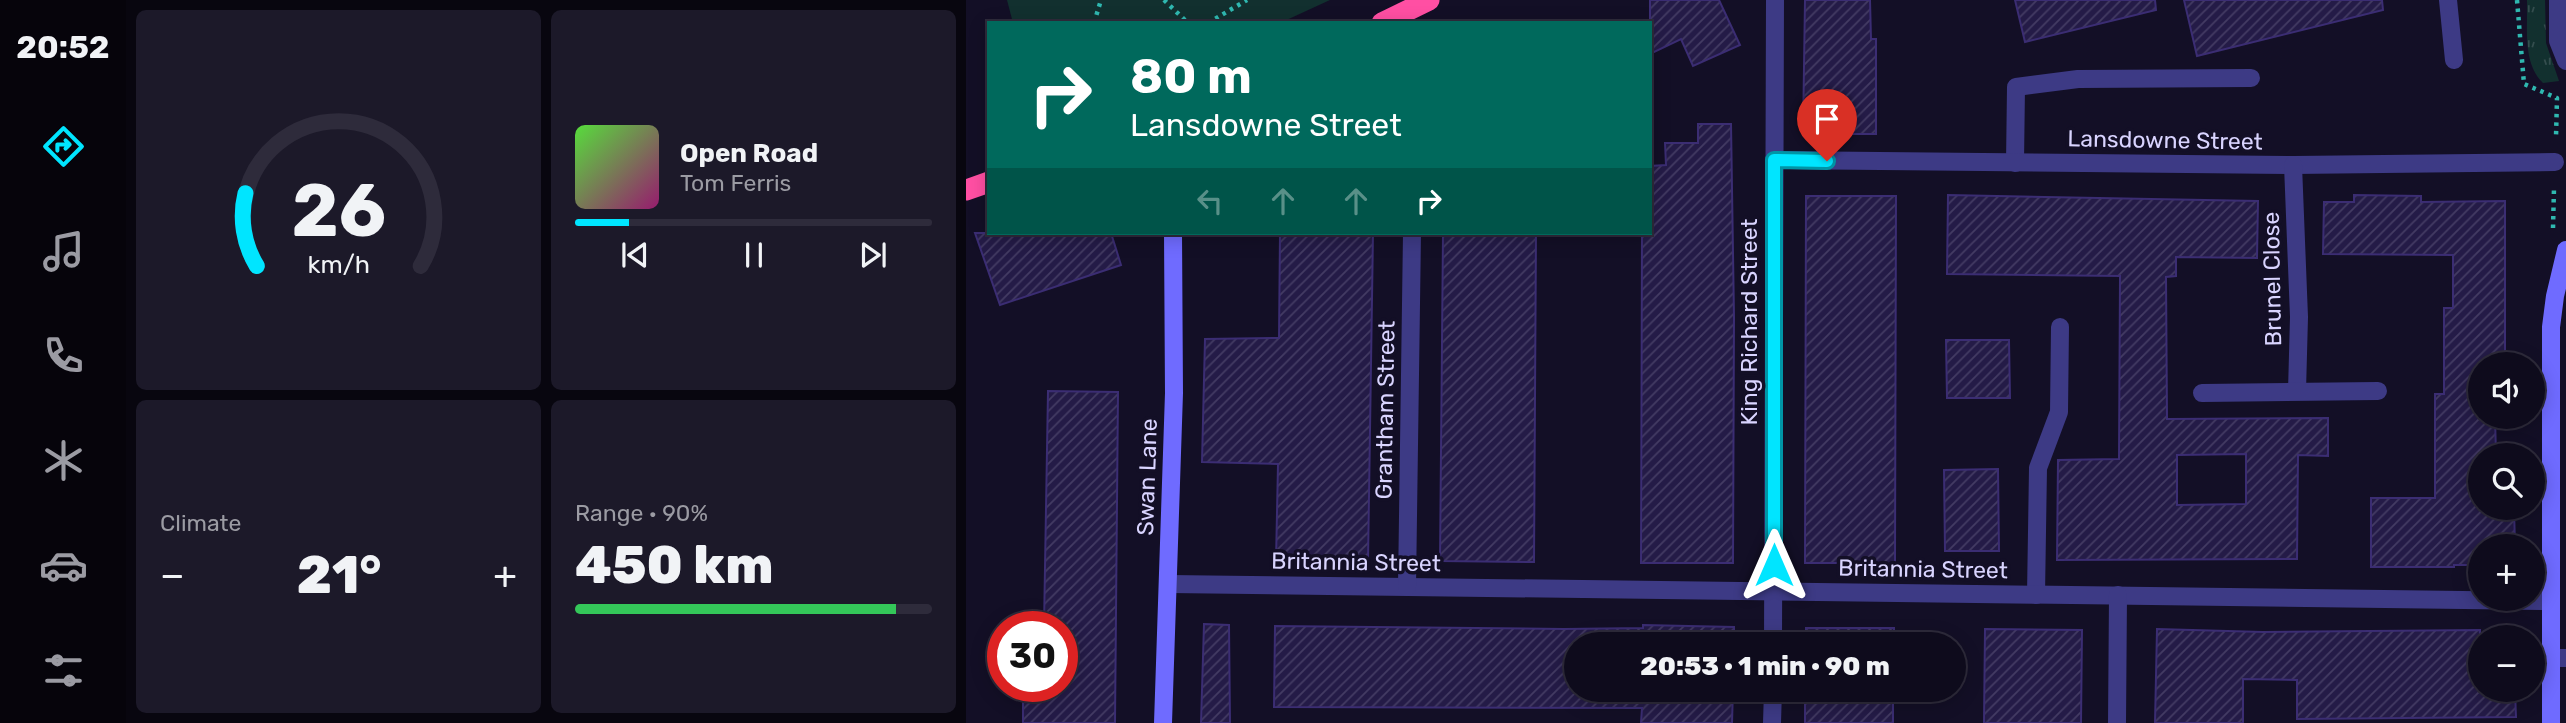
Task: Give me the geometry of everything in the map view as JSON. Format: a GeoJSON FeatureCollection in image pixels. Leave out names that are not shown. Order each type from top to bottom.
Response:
{"type":"FeatureCollection","features":[{"type":"Feature","properties":{"kind":"highway"},"geometry":{"type":"LineString","coordinates":[[1395,20],[1429,0]]}},
{"type":"Feature","properties":{"kind":"highway"},"geometry":{"type":"LineString","coordinates":[[966,190],[987,183]]}},
{"type":"Feature","properties":{"kind":"main road","name":"Swan Lane"},"geometry":{"type":"LineString","coordinates":[[1163,723],[1174,393],[1173,235]]}},
{"type":"Feature","properties":{"kind":"main road"},"geometry":{"type":"LineString","coordinates":[[2552,723],[2558,658],[2550,601],[2558,530],[2550,327],[2566,250]]}},
{"type":"Feature","properties":{"kind":"street","name":"King Richard Street"},"geometry":{"type":"LineString","coordinates":[[1773,632],[1775,0]]}},
{"type":"Feature","properties":{"kind":"street"},"geometry":{"type":"LineString","coordinates":[[2448,0],[2454,60]]}},
{"type":"Feature","properties":{"kind":"street"},"geometry":{"type":"LineString","coordinates":[[2558,0],[2558,41],[2566,61]]}},
{"type":"Feature","properties":{"kind":"street"},"geometry":{"type":"LineString","coordinates":[[2015,163],[2016,87],[2078,79],[2251,78]]}},
{"type":"Feature","properties":{"kind":"street","name":"Lansdowne Street"},"geometry":{"type":"LineString","coordinates":[[1774,160],[2293,165],[2555,162]]}},
{"type":"Feature","properties":{"kind":"street","name":"Brunel Close"},"geometry":{"type":"LineString","coordinates":[[2293,165],[2299,317],[2297,391]]}},
{"type":"Feature","properties":{"kind":"street","name":"Grantham Street"},"geometry":{"type":"LineString","coordinates":[[1407,587],[1412,235]]}},
{"type":"Feature","properties":{"kind":"street"},"geometry":{"type":"LineString","coordinates":[[2036,595],[2038,468],[2059,412],[2060,327]]}},
{"type":"Feature","properties":{"kind":"street"},"geometry":{"type":"LineString","coordinates":[[2202,393],[2378,391]]}},
{"type":"Feature","properties":{"kind":"street","name":"Britannia Street"},"geometry":{"type":"LineString","coordinates":[[1169,584],[2550,601]]}},
{"type":"Feature","properties":{"kind":"street"},"geometry":{"type":"LineString","coordinates":[[2117,723],[2118,596]]}},
{"type":"Feature","properties":{"kind":"street"},"geometry":{"type":"LineString","coordinates":[[1772,723],[1773,702]]}},
{"type":"Feature","properties":{"kind":"path"},"geometry":{"type":"LineString","coordinates":[[1095,21],[1101,0]]}},
{"type":"Feature","properties":{"kind":"path"},"geometry":{"type":"LineString","coordinates":[[1164,0],[1186,21]]}},
{"type":"Feature","properties":{"kind":"path"},"geometry":{"type":"LineString","coordinates":[[1212,21],[1247,0]]}},
{"type":"Feature","properties":{"kind":"green space"},"geometry":{"type":"Polygon","coordinates":[[[1007,0],[1330,0],[1284,21],[1012,21],[1007,0]]]}},
{"type":"Feature","properties":{"kind":"green space"},"geometry":{"type":"Polygon","coordinates":[[[2527,0],[2545,0],[2546,43],[2559,81],[2543,83],[2532,65],[2528,44],[2527,0]]]}},
{"type":"Feature","properties":{"kind":"building"},"geometry":{"type":"Polygon","coordinates":[[[1650,0],[1719,0],[1740,45],[1693,66],[1681,39],[1652,53],[1650,0]]]}},
{"type":"Feature","properties":{"kind":"building"},"geometry":{"type":"Polygon","coordinates":[[[1805,0],[1870,0],[1871,39],[1876,39],[1876,134],[1803,134],[1805,0]]]}},
{"type":"Feature","properties":{"kind":"building"},"geometry":{"type":"Polygon","coordinates":[[[2015,0],[2155,0],[2156,10],[2025,42],[2015,0]]]}},
{"type":"Feature","properties":{"kind":"building"},"geometry":{"type":"Polygon","coordinates":[[[2184,0],[2382,0],[2383,10],[2197,56],[2184,0]]]}},
{"type":"Feature","properties":{"kind":"building"},"geometry":{"type":"Polygon","coordinates":[[[1698,124],[1731,124],[1734,317],[1733,563],[1641,563],[1642,235],[1652,235],[1652,166],[1666,165],[1665,143],[1698,143],[1698,124]]]}},
{"type":"Feature","properties":{"kind":"building"},"geometry":{"type":"Polygon","coordinates":[[[1948,195],[2258,201],[2257,258],[2176,257],[2176,276],[2166,277],[2167,419],[2328,418],[2328,456],[2298,455],[2297,559],[2057,560],[2058,460],[2119,459],[2120,276],[1947,274],[1948,195]],[[2246,454],[2177,455],[2177,505],[2246,504],[2246,454]]]}},
{"type":"Feature","properties":{"kind":"building"},"geometry":{"type":"Polygon","coordinates":[[[2354,195],[2421,196],[2421,202],[2505,201],[2505,352],[2468,352],[2468,429],[2495,429],[2496,443],[2468,443],[2468,520],[2514,520],[2515,534],[2468,534],[2468,565],[2371,567],[2371,498],[2435,498],[2435,394],[2444,394],[2444,308],[2453,308],[2453,255],[2323,254],[2324,202],[2354,202],[2354,195]]]}},
{"type":"Feature","properties":{"kind":"building"},"geometry":{"type":"Polygon","coordinates":[[[1806,196],[1896,196],[1895,563],[1805,563],[1806,196]]]}},
{"type":"Feature","properties":{"kind":"building"},"geometry":{"type":"Polygon","coordinates":[[[975,233],[1112,235],[1121,265],[1000,305],[975,233]]]}},
{"type":"Feature","properties":{"kind":"building"},"geometry":{"type":"Polygon","coordinates":[[[1280,235],[1373,235],[1368,563],[1276,561],[1278,464],[1202,462],[1205,339],[1279,338],[1280,235]]]}},
{"type":"Feature","properties":{"kind":"building"},"geometry":{"type":"Polygon","coordinates":[[[1443,235],[1536,235],[1534,562],[1440,561],[1443,235]]]}},
{"type":"Feature","properties":{"kind":"building"},"geometry":{"type":"Polygon","coordinates":[[[1946,340],[2009,340],[2010,398],[1947,398],[1946,340]]]}},
{"type":"Feature","properties":{"kind":"building"},"geometry":{"type":"Polygon","coordinates":[[[1048,391],[1118,392],[1115,723],[1023,723],[1023,702],[1078,702],[1078,611],[1044,611],[1048,391]]]}},
{"type":"Feature","properties":{"kind":"building"},"geometry":{"type":"Polygon","coordinates":[[[1998,469],[1999,551],[1945,551],[1944,470],[1998,469]]]}},
{"type":"Feature","properties":{"kind":"building"},"geometry":{"type":"Polygon","coordinates":[[[1204,624],[1229,625],[1230,723],[1201,723],[1204,624]]]}},
{"type":"Feature","properties":{"kind":"building"},"geometry":{"type":"Polygon","coordinates":[[[1643,625],[1734,627],[1734,632],[1564,632],[1564,702],[1733,702],[1732,723],[1641,723],[1642,708],[1274,707],[1275,626],[1643,628],[1643,625]]]}},
{"type":"Feature","properties":{"kind":"building"},"geometry":{"type":"Polygon","coordinates":[[[1806,628],[1894,628],[1894,632],[1806,632],[1806,628]]]}},
{"type":"Feature","properties":{"kind":"building"},"geometry":{"type":"Polygon","coordinates":[[[1985,629],[2082,630],[2081,723],[1984,723],[1985,629]]]}},
{"type":"Feature","properties":{"kind":"building"},"geometry":{"type":"Polygon","coordinates":[[[2157,629],[2263,632],[2468,630],[2468,702],[2515,702],[2516,717],[2297,719],[2297,680],[2243,679],[2243,723],[2155,723],[2157,629]]]}},
{"type":"Feature","properties":{"kind":"building"},"geometry":{"type":"Polygon","coordinates":[[[1805,702],[1893,702],[1893,723],[1805,723],[1805,702]]]}},
{"type":"Feature","properties":{"kind":"route"},"geometry":{"type":"LineString","coordinates":[[1774,565],[1774,160],[1827,161]]}}]}
